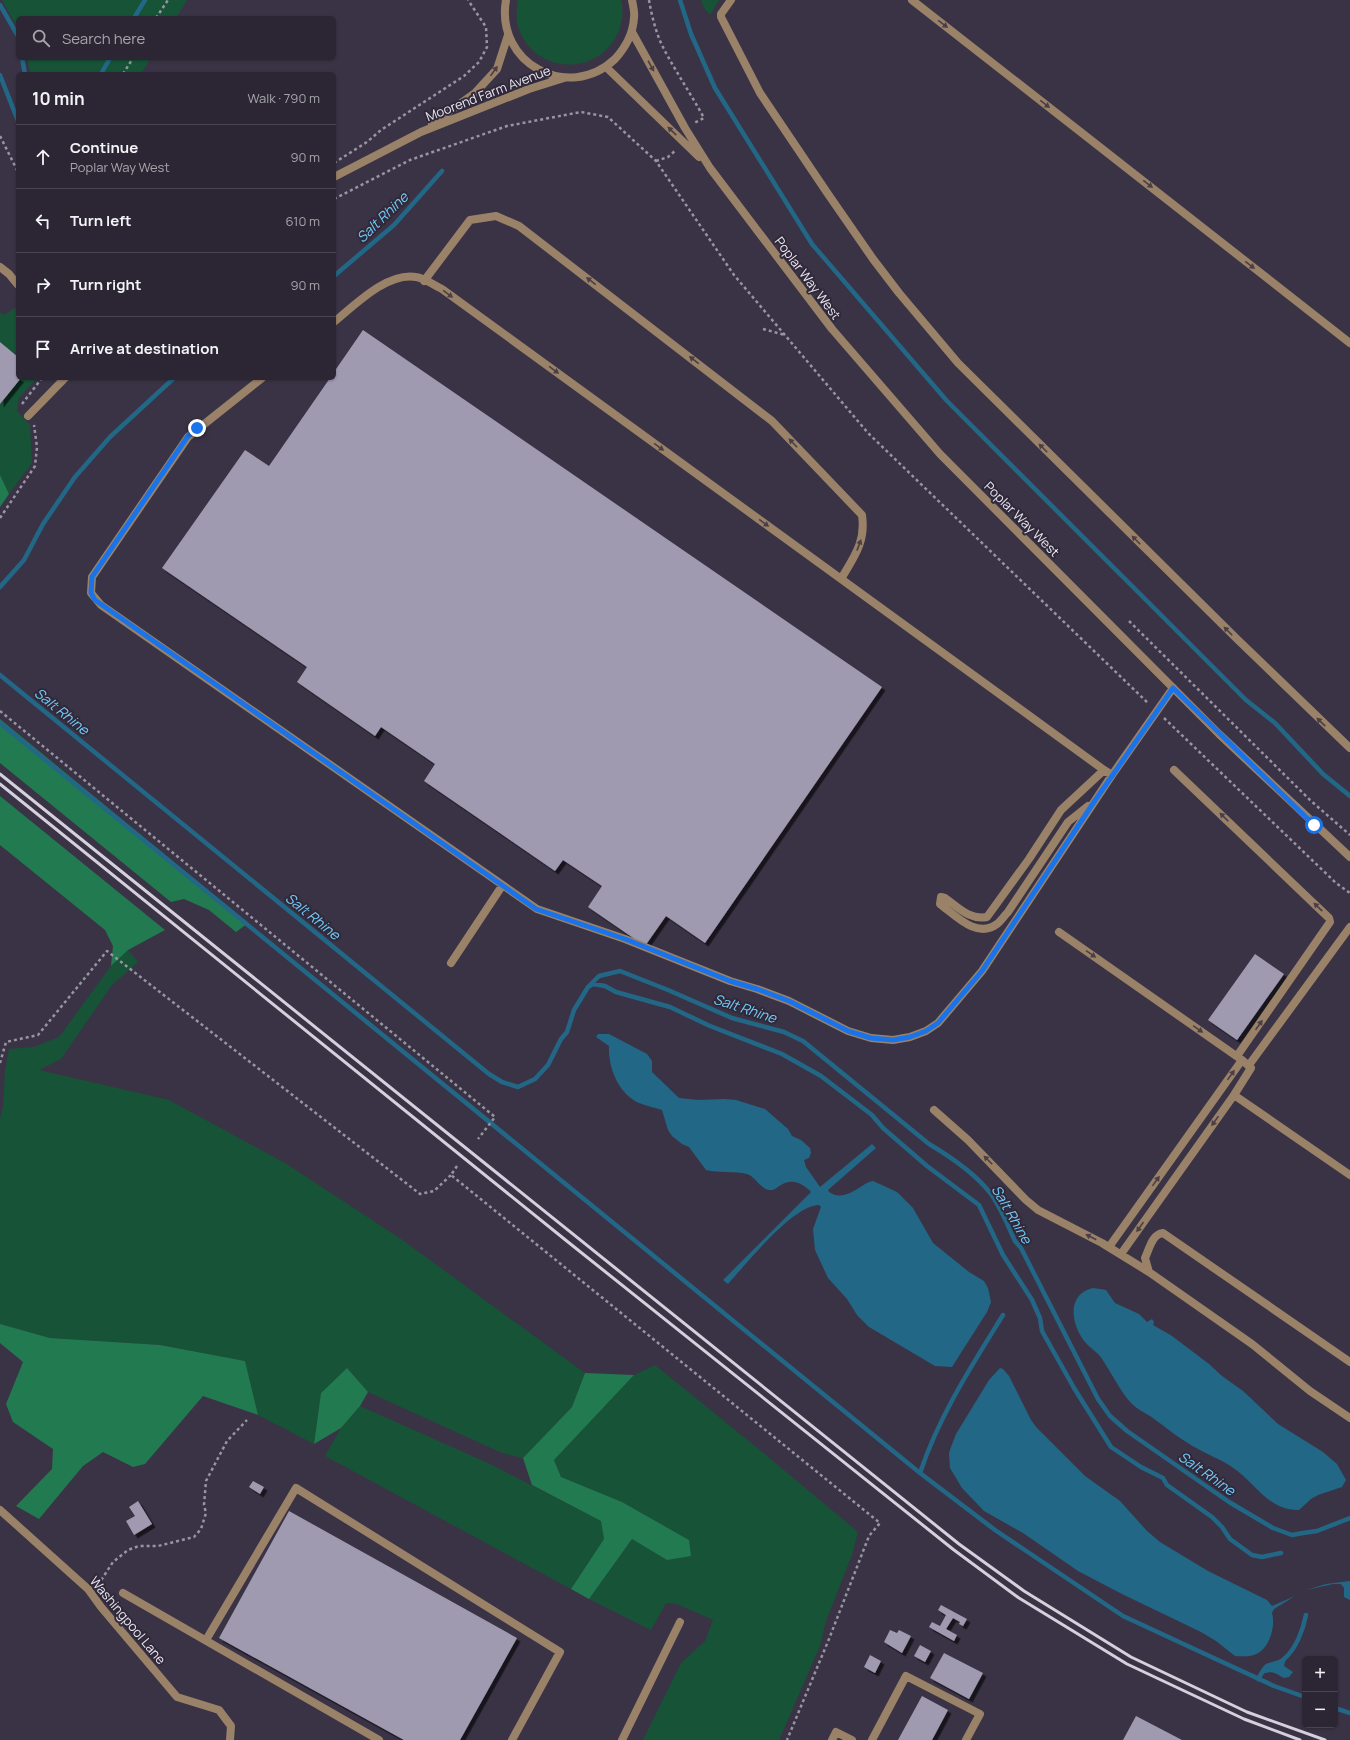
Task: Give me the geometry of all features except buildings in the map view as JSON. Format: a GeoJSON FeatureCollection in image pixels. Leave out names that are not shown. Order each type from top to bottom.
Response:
{"type":"FeatureCollection","features":[{"type":"Feature","properties":{"kind":"street"},"geometry":{"type":"LineString","coordinates":[[506,0],[505,13],[508,35],[514,47],[529,64],[542,72],[564,78],[585,76],[606,67],[622,52],[632,32],[634,18],[632,0]]}},
{"type":"Feature","properties":{"kind":"street"},"geometry":{"type":"LineString","coordinates":[[731,0],[721,14],[721,17],[760,93],[863,246],[910,306],[958,363],[1215,618],[1350,748]]}},
{"type":"Feature","properties":{"kind":"street"},"geometry":{"type":"LineString","coordinates":[[912,0],[1350,343]]}},
{"type":"Feature","properties":{"kind":"street","name":"Poplar Way West"},"geometry":{"type":"LineString","coordinates":[[632,32],[685,128],[710,168],[832,329],[940,454],[1173,688],[1314,825],[1350,857]]}},
{"type":"Feature","properties":{"kind":"street","name":"Moorend Farm Avenue"},"geometry":{"type":"LineString","coordinates":[[421,132],[475,93],[497,69],[508,35]]}},
{"type":"Feature","properties":{"kind":"street","name":"Poplar Way West"},"geometry":{"type":"LineString","coordinates":[[606,67],[710,168]]}},
{"type":"Feature","properties":{"kind":"street","name":"Moorend Farm Avenue"},"geometry":{"type":"LineString","coordinates":[[336,176],[421,132],[529,89],[564,78]]}},
{"type":"Feature","properties":{"kind":"street"},"geometry":{"type":"LineString","coordinates":[[424,281],[470,220],[496,216],[519,226],[772,421],[862,515],[864,529],[860,546],[842,580]]}},
{"type":"Feature","properties":{"kind":"street"},"geometry":{"type":"LineString","coordinates":[[0,267],[9,274],[16,283]]}},
{"type":"Feature","properties":{"kind":"street"},"geometry":{"type":"LineString","coordinates":[[336,320],[380,286],[400,278],[417,277],[442,289],[1112,775]]}},
{"type":"Feature","properties":{"kind":"street"},"geometry":{"type":"LineString","coordinates":[[28,416],[63,380]]}},
{"type":"Feature","properties":{"kind":"street"},"geometry":{"type":"LineString","coordinates":[[259,380],[188,436],[92,577],[91,593],[101,605],[536,909],[625,939],[730,981],[789,1001],[848,1031],[871,1038],[893,1040],[910,1037],[926,1031],[938,1023],[982,971],[1112,775],[1173,688]]}},
{"type":"Feature","properties":{"kind":"street"},"geometry":{"type":"LineString","coordinates":[[1094,802],[1068,822],[1008,912],[997,924],[986,929],[978,929],[969,925],[940,904],[941,897],[945,898],[969,915],[977,918],[987,917],[1029,859],[1061,810],[1104,770]]}},
{"type":"Feature","properties":{"kind":"street"},"geometry":{"type":"LineString","coordinates":[[1109,1247],[1239,1058],[1330,922],[1329,918],[1324,913],[1174,770]]}},
{"type":"Feature","properties":{"kind":"street"},"geometry":{"type":"LineString","coordinates":[[451,963],[502,886]]}},
{"type":"Feature","properties":{"kind":"street"},"geometry":{"type":"LineString","coordinates":[[1121,1254],[1234,1095],[1251,1068],[1249,1065],[1350,927]]}},
{"type":"Feature","properties":{"kind":"street"},"geometry":{"type":"LineString","coordinates":[[1060,932],[1249,1065]]}},
{"type":"Feature","properties":{"kind":"street"},"geometry":{"type":"LineString","coordinates":[[1234,1095],[1350,1176]]}},
{"type":"Feature","properties":{"kind":"street"},"geometry":{"type":"LineString","coordinates":[[934,1110],[1038,1210],[1109,1247],[1149,1272],[1252,1344],[1310,1391],[1350,1418]]}},
{"type":"Feature","properties":{"kind":"street"},"geometry":{"type":"LineString","coordinates":[[1149,1272],[1145,1258],[1154,1238],[1158,1233],[1163,1233],[1350,1362]]}},
{"type":"Feature","properties":{"kind":"street"},"geometry":{"type":"LineString","coordinates":[[206,1640],[296,1488],[560,1652],[512,1740]]}},
{"type":"Feature","properties":{"kind":"street","name":"Washingpool Lane"},"geometry":{"type":"LineString","coordinates":[[0,1510],[16,1526],[62,1564],[92,1594],[101,1607],[177,1697],[219,1710],[231,1726],[230,1740]]}},
{"type":"Feature","properties":{"kind":"street"},"geometry":{"type":"LineString","coordinates":[[123,1593],[379,1740]]}},
{"type":"Feature","properties":{"kind":"street"},"geometry":{"type":"LineString","coordinates":[[622,1740],[680,1622]]}},
{"type":"Feature","properties":{"kind":"street"},"geometry":{"type":"LineString","coordinates":[[872,1740],[906,1676],[980,1714],[966,1740]]}},
{"type":"Feature","properties":{"kind":"street"},"geometry":{"type":"LineString","coordinates":[[832,1740],[836,1732],[852,1740]]}},
{"type":"Feature","properties":{"kind":"path"},"geometry":{"type":"LineString","coordinates":[[157,16],[168,0]]}},
{"type":"Feature","properties":{"kind":"path"},"geometry":{"type":"LineString","coordinates":[[336,162],[367,142],[381,130],[464,76],[479,62],[488,47],[486,27],[468,0]]}},
{"type":"Feature","properties":{"kind":"path"},"geometry":{"type":"LineString","coordinates":[[124,72],[132,60]]}},
{"type":"Feature","properties":{"kind":"path"},"geometry":{"type":"LineString","coordinates":[[336,198],[410,160],[507,126],[581,112],[608,117],[656,161],[734,275],[868,433],[1336,883],[1350,893]]}},
{"type":"Feature","properties":{"kind":"path"},"geometry":{"type":"LineString","coordinates":[[0,136],[16,168]]}},
{"type":"Feature","properties":{"kind":"path"},"geometry":{"type":"LineString","coordinates":[[763,329],[785,335]]}},
{"type":"Feature","properties":{"kind":"path"},"geometry":{"type":"LineString","coordinates":[[0,518],[35,466],[37,447],[34,422],[20,406],[40,380]]}},
{"type":"Feature","properties":{"kind":"path"},"geometry":{"type":"LineString","coordinates":[[1129,620],[1310,800],[1350,835]]}},
{"type":"Feature","properties":{"kind":"path"},"geometry":{"type":"LineString","coordinates":[[0,712],[482,1106],[494,1118],[478,1139]]}},
{"type":"Feature","properties":{"kind":"path"},"geometry":{"type":"LineString","coordinates":[[0,1064],[6,1042],[38,1035],[107,951],[420,1194],[434,1191],[451,1175],[457,1166]]}},
{"type":"Feature","properties":{"kind":"path"},"geometry":{"type":"LineString","coordinates":[[451,1175],[880,1523],[869,1536],[829,1639],[787,1740]]}},
{"type":"Feature","properties":{"kind":"path"},"geometry":{"type":"LineString","coordinates":[[92,1594],[113,1562],[128,1550],[139,1546],[158,1546],[194,1537],[201,1529],[206,1513],[204,1505],[206,1481],[227,1441],[247,1420]]}},
{"type":"Feature","properties":{"kind":"green space"},"geometry":{"type":"Polygon","coordinates":[[[2,0],[187,0],[177,16],[16,16],[16,25],[2,0]]]}},
{"type":"Feature","properties":{"kind":"green space"},"geometry":{"type":"Polygon","coordinates":[[[518,0],[621,0],[621,25],[618,33],[608,48],[594,58],[579,64],[563,64],[548,60],[534,52],[524,39],[517,22],[518,0]]]}},
{"type":"Feature","properties":{"kind":"green space"},"geometry":{"type":"Polygon","coordinates":[[[701,0],[719,0],[710,15],[704,8],[701,0]]]}},
{"type":"Feature","properties":{"kind":"green space"},"geometry":{"type":"Polygon","coordinates":[[[27,60],[150,60],[142,72],[30,72],[27,60]]]}},
{"type":"Feature","properties":{"kind":"green space"},"geometry":{"type":"Polygon","coordinates":[[[16,308],[16,355],[0,342],[0,312],[3,315],[16,308]]]}},
{"type":"Feature","properties":{"kind":"green space"},"geometry":{"type":"Polygon","coordinates":[[[19,380],[35,380],[19,398],[17,411],[30,425],[32,463],[9,494],[0,475],[0,404],[19,380]]]}},
{"type":"Feature","properties":{"kind":"green space"},"geometry":{"type":"Polygon","coordinates":[[[0,475],[9,494],[0,507],[0,475]]]}},
{"type":"Feature","properties":{"kind":"green space"},"geometry":{"type":"Polygon","coordinates":[[[0,719],[248,923],[236,932],[209,910],[184,899],[171,902],[0,763],[0,719]]]}},
{"type":"Feature","properties":{"kind":"green space"},"geometry":{"type":"Polygon","coordinates":[[[0,796],[165,930],[128,950],[111,966],[113,946],[105,930],[0,845],[0,796]]]}},
{"type":"Feature","properties":{"kind":"green space"},"geometry":{"type":"Polygon","coordinates":[[[128,950],[138,962],[112,985],[61,1059],[39,1070],[169,1100],[285,1163],[401,1239],[585,1373],[572,1407],[523,1458],[502,1453],[368,1392],[347,1368],[321,1393],[314,1444],[258,1415],[245,1361],[160,1345],[50,1338],[0,1324],[0,1118],[3,1107],[5,1070],[9,1049],[34,1047],[59,1037],[111,966],[128,950]]]}},
{"type":"Feature","properties":{"kind":"green space"},"geometry":{"type":"Polygon","coordinates":[[[0,1324],[50,1338],[160,1345],[245,1361],[258,1415],[203,1396],[145,1464],[133,1467],[103,1452],[83,1466],[39,1519],[16,1506],[52,1469],[53,1449],[13,1422],[6,1404],[23,1362],[0,1343],[0,1324]]]}},
{"type":"Feature","properties":{"kind":"green space"},"geometry":{"type":"Polygon","coordinates":[[[655,1365],[858,1532],[852,1555],[826,1621],[820,1646],[779,1740],[643,1740],[681,1663],[705,1641],[713,1620],[677,1604],[666,1603],[651,1630],[589,1599],[632,1539],[667,1560],[689,1540],[624,1503],[561,1477],[554,1460],[634,1375],[655,1365]]]}},
{"type":"Feature","properties":{"kind":"green space"},"geometry":{"type":"Polygon","coordinates":[[[347,1368],[368,1392],[360,1406],[341,1428],[314,1444],[321,1393],[347,1368]]]}},
{"type":"Feature","properties":{"kind":"green space"},"geometry":{"type":"Polygon","coordinates":[[[585,1373],[634,1375],[554,1460],[561,1477],[622,1502],[689,1540],[691,1556],[667,1560],[632,1539],[589,1599],[571,1589],[604,1539],[601,1521],[532,1485],[523,1458],[572,1407],[585,1373]]]}},
{"type":"Feature","properties":{"kind":"green space"},"geometry":{"type":"Polygon","coordinates":[[[360,1406],[488,1463],[601,1521],[604,1539],[571,1589],[325,1456],[341,1428],[360,1406]]]}},
{"type":"Feature","properties":{"kind":"water"},"geometry":{"type":"Polygon","coordinates":[[[598,1034],[609,1034],[647,1054],[652,1061],[652,1072],[679,1098],[698,1100],[736,1100],[765,1109],[788,1129],[792,1136],[801,1140],[810,1148],[811,1153],[809,1158],[804,1160],[806,1167],[820,1187],[872,1144],[876,1148],[828,1190],[829,1192],[839,1196],[845,1195],[873,1181],[897,1192],[913,1208],[933,1243],[969,1272],[984,1281],[988,1288],[991,1302],[987,1312],[952,1367],[935,1366],[869,1327],[857,1315],[847,1299],[828,1278],[815,1250],[813,1229],[821,1207],[819,1205],[808,1208],[796,1215],[770,1237],[728,1284],[723,1280],[811,1192],[797,1182],[785,1183],[770,1190],[763,1188],[747,1174],[706,1170],[689,1147],[682,1144],[672,1136],[668,1130],[662,1110],[635,1101],[623,1091],[612,1069],[609,1046],[596,1037],[598,1034]]]}},
{"type":"Feature","properties":{"kind":"water"},"geometry":{"type":"Polygon","coordinates":[[[1093,1288],[1106,1290],[1115,1303],[1139,1314],[1147,1322],[1152,1319],[1154,1322],[1153,1325],[1172,1336],[1209,1364],[1222,1376],[1243,1391],[1278,1424],[1323,1452],[1337,1464],[1346,1480],[1342,1487],[1318,1495],[1299,1510],[1279,1506],[1270,1501],[1232,1467],[1187,1443],[1134,1406],[1124,1394],[1100,1357],[1080,1335],[1074,1319],[1075,1303],[1078,1297],[1084,1291],[1093,1288]]]}},
{"type":"Feature","properties":{"kind":"water"},"geometry":{"type":"Polygon","coordinates":[[[1000,1368],[1003,1369],[1009,1376],[1031,1420],[1037,1428],[1085,1476],[1120,1501],[1147,1531],[1160,1542],[1208,1571],[1267,1600],[1272,1606],[1295,1596],[1274,1609],[1272,1613],[1272,1631],[1264,1648],[1252,1656],[1235,1656],[1216,1641],[1201,1632],[1078,1571],[1023,1533],[984,1511],[962,1488],[950,1468],[949,1453],[956,1434],[989,1380],[1000,1368]]]}},
{"type":"Feature","properties":{"kind":"water"},"geometry":{"type":"Polygon","coordinates":[[[1350,1581],[1350,1600],[1344,1597],[1344,1588],[1341,1584],[1333,1584],[1306,1590],[1326,1584],[1350,1581]]]}},
{"type":"Feature","properties":{"kind":"water"},"geometry":{"type":"Polygon","coordinates":[[[1286,1658],[1284,1666],[1293,1672],[1289,1677],[1284,1678],[1271,1672],[1262,1674],[1264,1670],[1270,1666],[1286,1658]]]}},
{"type":"Feature","properties":{"kind":"waterway"},"geometry":{"type":"LineString","coordinates":[[135,16],[145,0]]}},
{"type":"Feature","properties":{"kind":"waterway"},"geometry":{"type":"LineString","coordinates":[[680,0],[691,34],[715,88],[812,244],[947,401],[1246,700],[1275,723],[1323,774],[1350,796]]}},
{"type":"Feature","properties":{"kind":"waterway"},"geometry":{"type":"LineString","coordinates":[[0,5],[16,33]]}},
{"type":"Feature","properties":{"kind":"waterway"},"geometry":{"type":"LineString","coordinates":[[22,60],[25,72]]}},
{"type":"Feature","properties":{"kind":"waterway"},"geometry":{"type":"LineString","coordinates":[[102,72],[109,60]]}},
{"type":"Feature","properties":{"kind":"waterway"},"geometry":{"type":"LineString","coordinates":[[0,75],[16,116]]}},
{"type":"Feature","properties":{"kind":"waterway","name":"Salt Rhine"},"geometry":{"type":"LineString","coordinates":[[336,274],[394,225],[442,171]]}},
{"type":"Feature","properties":{"kind":"waterway","name":"Salt Rhine"},"geometry":{"type":"LineString","coordinates":[[0,587],[24,560],[43,524],[75,477],[110,437],[172,380]]}},
{"type":"Feature","properties":{"kind":"waterway","name":"Salt Rhine"},"geometry":{"type":"LineString","coordinates":[[0,675],[489,1074],[502,1082],[518,1087],[535,1079],[548,1065],[561,1039],[567,1032],[574,1010],[588,987],[593,984],[605,986],[616,992],[670,1007],[710,1026],[782,1054],[821,1076],[872,1115],[883,1128],[927,1166],[979,1205],[1003,1255],[1032,1300],[1040,1318],[1042,1331],[1074,1388],[1111,1447],[1141,1467],[1163,1478],[1167,1485],[1212,1517],[1222,1527],[1230,1539],[1252,1555],[1262,1557],[1281,1553]]}},
{"type":"Feature","properties":{"kind":"waterway"},"geometry":{"type":"LineString","coordinates":[[0,723],[920,1473],[995,1530],[1123,1616],[1274,1686],[1302,1696]]}},
{"type":"Feature","properties":{"kind":"waterway","name":"Salt Rhine"},"geometry":{"type":"LineString","coordinates":[[590,985],[599,976],[620,971],[732,1018],[784,1032],[803,1041],[929,1144],[954,1160],[985,1186],[995,1199],[1015,1241],[1021,1248],[1098,1399],[1110,1416],[1127,1431],[1229,1502],[1273,1528],[1292,1535],[1317,1531],[1350,1518]]}},
{"type":"Feature","properties":{"kind":"waterway"},"geometry":{"type":"LineString","coordinates":[[920,1473],[946,1411],[1003,1315]]}},
{"type":"Feature","properties":{"kind":"waterway"},"geometry":{"type":"LineString","coordinates":[[1258,1679],[1267,1666],[1282,1661],[1292,1650],[1301,1633],[1306,1615]]}},
{"type":"Feature","properties":{"kind":"waterway"},"geometry":{"type":"LineString","coordinates":[[1338,1709],[1350,1713]]}},
{"type":"Feature","properties":{"kind":"railway"},"geometry":{"type":"LineString","coordinates":[[0,774],[959,1544],[1024,1591],[1131,1657],[1247,1712],[1325,1740]]}},
{"type":"Feature","properties":{"kind":"railway"},"geometry":{"type":"LineString","coordinates":[[0,784],[568,1242],[954,1550],[1019,1598],[1127,1664],[1244,1719],[1300,1740]]}},
{"type":"Feature","properties":{"kind":"route"},"geometry":{"type":"LineString","coordinates":[[197,428],[188,436],[92,577],[90,584],[91,593],[95,600],[536,909],[625,939],[730,981],[789,1001],[848,1031],[871,1038],[893,1040],[910,1037],[926,1031],[938,1023],[982,971],[1094,802],[1173,688],[1314,825]]}}]}
